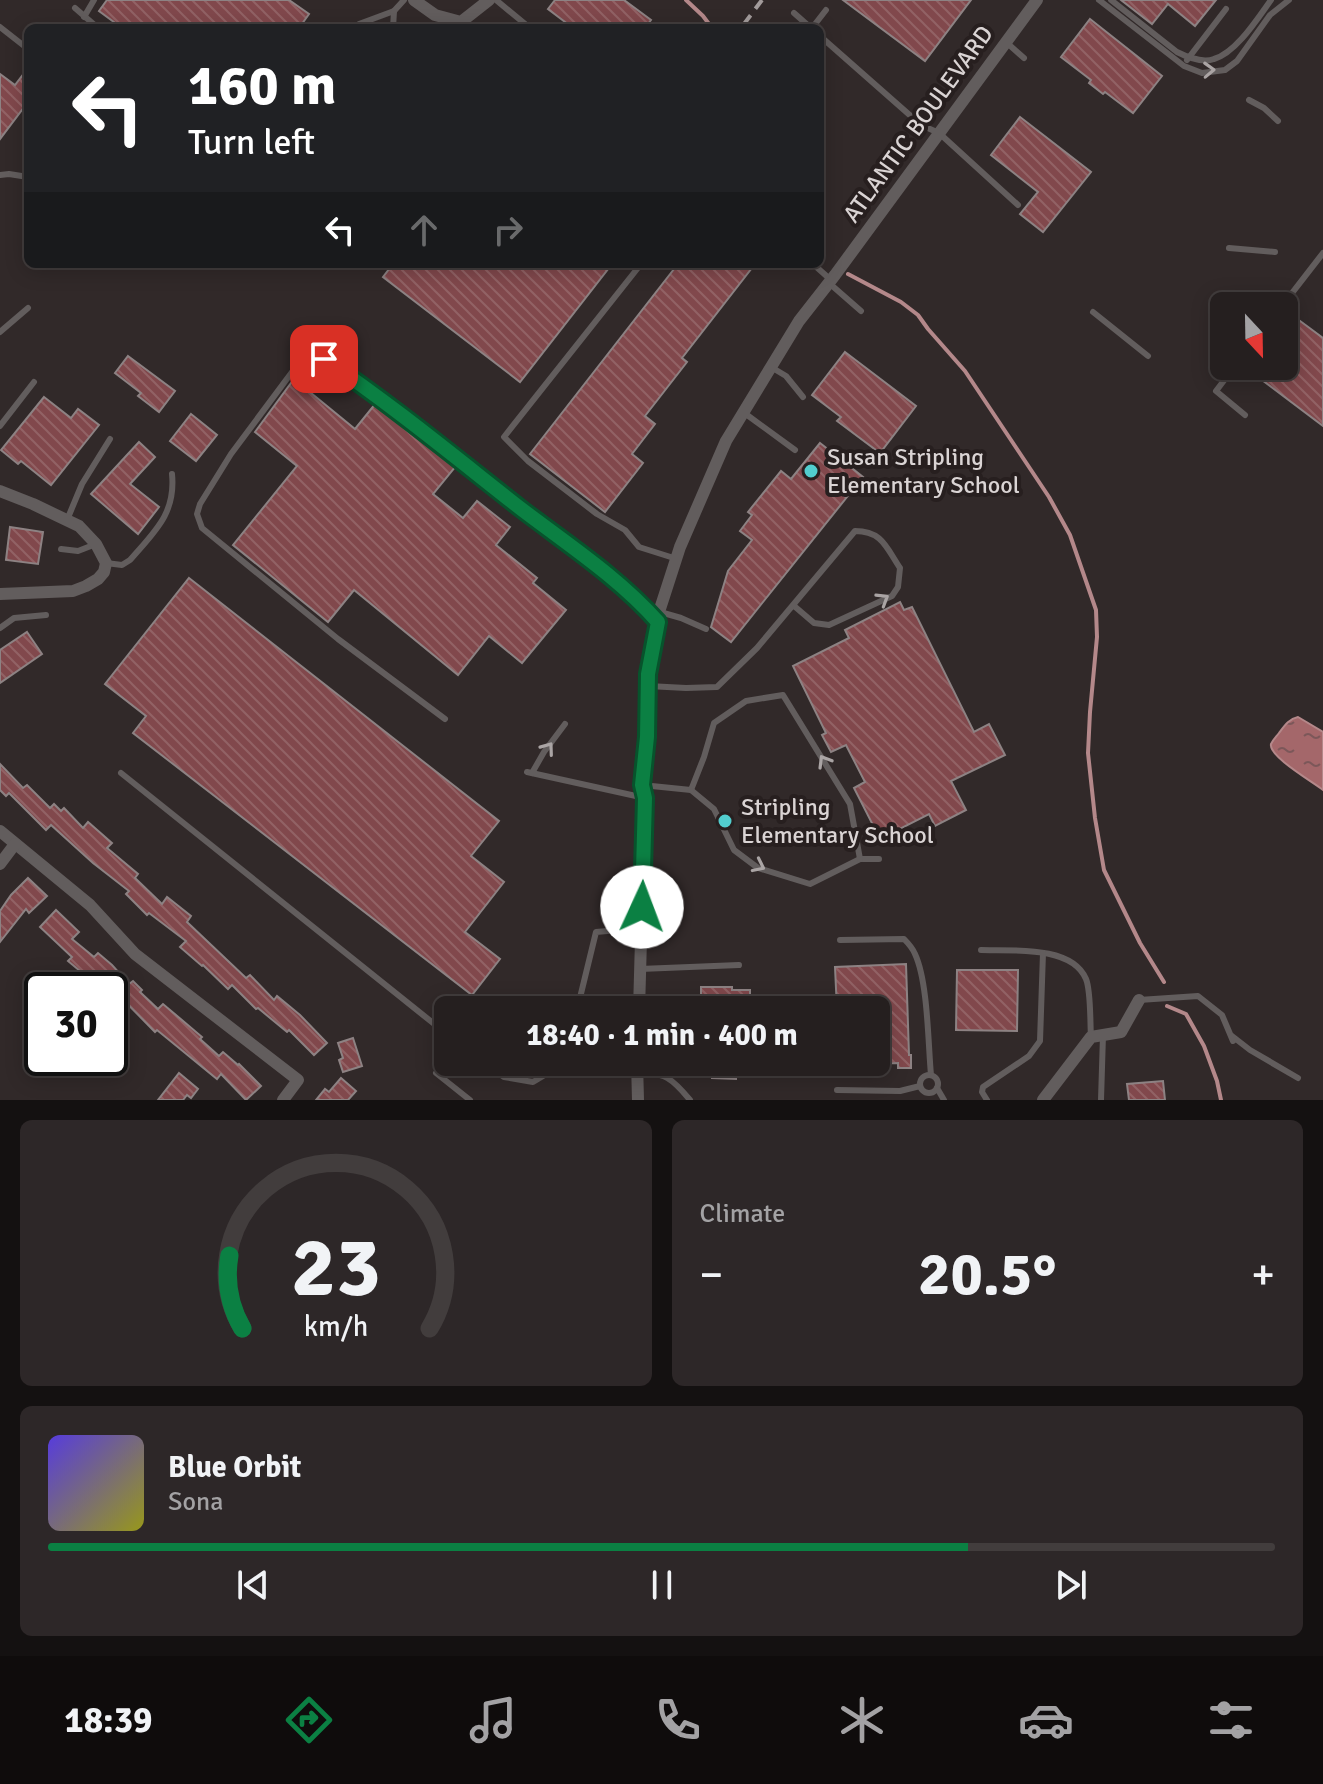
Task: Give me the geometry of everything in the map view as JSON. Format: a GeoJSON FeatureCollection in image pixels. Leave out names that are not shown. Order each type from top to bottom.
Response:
{"type":"FeatureCollection","features":[{"type":"Feature","properties":{"kind":"street"},"geometry":{"type":"LineString","coordinates":[[414,0],[435,15],[461,22],[489,0]]}},
{"type":"Feature","properties":{"kind":"street","name":"ATLANTIC BOULEVARD"},"geometry":{"type":"LineString","coordinates":[[639,996],[648,674],[658,617],[677,559],[726,441],[799,321],[1037,0]]}},
{"type":"Feature","properties":{"kind":"street"},"geometry":{"type":"LineString","coordinates":[[0,491],[79,526],[96,544],[106,563],[98,579],[73,591],[0,594]]}},
{"type":"Feature","properties":{"kind":"street"},"geometry":{"type":"LineString","coordinates":[[0,831],[90,905],[135,954],[298,1080],[283,1100]]}},
{"type":"Feature","properties":{"kind":"street"},"geometry":{"type":"LineString","coordinates":[[0,864],[15,844]]}},
{"type":"Feature","properties":{"kind":"street"},"geometry":{"type":"LineString","coordinates":[[1043,1100],[1097,1036],[1121,1032],[1139,1000]]}},
{"type":"Feature","properties":{"kind":"street"},"geometry":{"type":"LineString","coordinates":[[637,1076],[638,1100]]}},
{"type":"Feature","properties":{"kind":"lane"},"geometry":{"type":"LineString","coordinates":[[84,17],[94,0]]}},
{"type":"Feature","properties":{"kind":"lane"},"geometry":{"type":"LineString","coordinates":[[359,24],[394,11],[404,0]]}},
{"type":"Feature","properties":{"kind":"lane"},"geometry":{"type":"LineString","coordinates":[[496,0],[525,24]]}},
{"type":"Feature","properties":{"kind":"lane"},"geometry":{"type":"LineString","coordinates":[[1099,0],[1184,66],[1202,73],[1225,70],[1237,61],[1270,15],[1289,0]]}},
{"type":"Feature","properties":{"kind":"lane"},"geometry":{"type":"LineString","coordinates":[[1111,0],[1177,52],[1188,57],[1212,60],[1227,53],[1271,0]]}},
{"type":"Feature","properties":{"kind":"lane"},"geometry":{"type":"LineString","coordinates":[[75,8],[93,24]]}},
{"type":"Feature","properties":{"kind":"lane"},"geometry":{"type":"LineString","coordinates":[[1184,66],[1226,9]]}},
{"type":"Feature","properties":{"kind":"lane"},"geometry":{"type":"LineString","coordinates":[[814,24],[826,10]]}},
{"type":"Feature","properties":{"kind":"lane"},"geometry":{"type":"LineString","coordinates":[[393,24],[394,11]]}},
{"type":"Feature","properties":{"kind":"lane"},"geometry":{"type":"LineString","coordinates":[[794,13],[806,24]]}},
{"type":"Feature","properties":{"kind":"lane"},"geometry":{"type":"LineString","coordinates":[[0,27],[24,46]]}},
{"type":"Feature","properties":{"kind":"lane"},"geometry":{"type":"LineString","coordinates":[[824,40],[921,125],[939,133],[1018,205]]}},
{"type":"Feature","properties":{"kind":"lane"},"geometry":{"type":"LineString","coordinates":[[1006,42],[1024,58]]}},
{"type":"Feature","properties":{"kind":"lane"},"geometry":{"type":"LineString","coordinates":[[1249,100],[1278,121]]}},
{"type":"Feature","properties":{"kind":"lane"},"geometry":{"type":"LineString","coordinates":[[0,175],[24,176]]}},
{"type":"Feature","properties":{"kind":"lane"},"geometry":{"type":"LineString","coordinates":[[1229,248],[1275,252]]}},
{"type":"Feature","properties":{"kind":"lane"},"geometry":{"type":"LineString","coordinates":[[1293,292],[1323,253]]}},
{"type":"Feature","properties":{"kind":"lane"},"geometry":{"type":"LineString","coordinates":[[638,268],[504,437],[551,479],[597,514],[625,530],[639,547],[677,559]]}},
{"type":"Feature","properties":{"kind":"lane"},"geometry":{"type":"LineString","coordinates":[[818,268],[861,311]]}},
{"type":"Feature","properties":{"kind":"lane"},"geometry":{"type":"LineString","coordinates":[[0,332],[28,308]]}},
{"type":"Feature","properties":{"kind":"lane"},"geometry":{"type":"LineString","coordinates":[[1093,312],[1148,356]]}},
{"type":"Feature","properties":{"kind":"lane"},"geometry":{"type":"LineString","coordinates":[[445,719],[338,639],[202,528],[199,522],[197,514],[200,504],[231,454],[307,355],[324,359],[417,426],[658,617],[681,618],[706,629]]}},
{"type":"Feature","properties":{"kind":"lane"},"geometry":{"type":"LineString","coordinates":[[771,367],[786,376],[803,397]]}},
{"type":"Feature","properties":{"kind":"lane"},"geometry":{"type":"LineString","coordinates":[[1224,380],[1216,391],[1245,415]]}},
{"type":"Feature","properties":{"kind":"lane"},"geometry":{"type":"LineString","coordinates":[[0,426],[34,382]]}},
{"type":"Feature","properties":{"kind":"lane"},"geometry":{"type":"LineString","coordinates":[[743,412],[795,450]]}},
{"type":"Feature","properties":{"kind":"lane"},"geometry":{"type":"LineString","coordinates":[[67,520],[82,484],[110,439]]}},
{"type":"Feature","properties":{"kind":"lane"},"geometry":{"type":"LineString","coordinates":[[106,563],[122,565],[130,560],[161,521],[169,510],[173,491],[172,474]]}},
{"type":"Feature","properties":{"kind":"lane"},"geometry":{"type":"LineString","coordinates":[[648,686],[717,687],[757,648],[793,605],[855,531],[878,536],[900,568],[898,587],[892,596],[829,625],[814,623],[793,605]]}},
{"type":"Feature","properties":{"kind":"lane"},"geometry":{"type":"LineString","coordinates":[[61,549],[78,551],[96,544]]}},
{"type":"Feature","properties":{"kind":"lane"},"geometry":{"type":"LineString","coordinates":[[0,628],[14,618],[46,615]]}},
{"type":"Feature","properties":{"kind":"lane"},"geometry":{"type":"LineString","coordinates":[[691,790],[714,723],[746,701],[783,695],[850,804],[860,859]]}},
{"type":"Feature","properties":{"kind":"lane"},"geometry":{"type":"LineString","coordinates":[[565,724],[529,772],[644,792],[691,790],[714,809],[734,850],[758,868],[810,884],[860,859],[879,859]]}},
{"type":"Feature","properties":{"kind":"lane"},"geometry":{"type":"LineString","coordinates":[[121,773],[434,1023]]}},
{"type":"Feature","properties":{"kind":"lane"},"geometry":{"type":"LineString","coordinates":[[580,996],[596,932],[641,928]]}},
{"type":"Feature","properties":{"kind":"lane"},"geometry":{"type":"LineString","coordinates":[[840,940],[904,939],[910,946],[922,978],[931,1075],[938,1082],[937,1088],[928,1093],[923,1091],[920,1081],[923,1076],[931,1075]]}},
{"type":"Feature","properties":{"kind":"lane"},"geometry":{"type":"LineString","coordinates":[[981,950],[1054,954],[1078,967],[1087,981],[1097,1036],[1101,1100]]}},
{"type":"Feature","properties":{"kind":"lane"},"geometry":{"type":"LineString","coordinates":[[987,1100],[982,1092],[983,1087],[1029,1056],[1040,1041],[1043,953]]}},
{"type":"Feature","properties":{"kind":"lane"},"geometry":{"type":"LineString","coordinates":[[640,969],[739,965]]}},
{"type":"Feature","properties":{"kind":"lane"},"geometry":{"type":"LineString","coordinates":[[1139,1000],[1198,996],[1222,1015],[1231,1037],[1298,1078]]}},
{"type":"Feature","properties":{"kind":"lane"},"geometry":{"type":"LineString","coordinates":[[440,1076],[470,1100]]}},
{"type":"Feature","properties":{"kind":"lane"},"geometry":{"type":"LineString","coordinates":[[503,1076],[533,1082],[543,1076]]}},
{"type":"Feature","properties":{"kind":"lane"},"geometry":{"type":"LineString","coordinates":[[666,1076],[690,1100]]}},
{"type":"Feature","properties":{"kind":"lane"},"geometry":{"type":"LineString","coordinates":[[837,1090],[900,1091],[920,1086]]}},
{"type":"Feature","properties":{"kind":"lane"},"geometry":{"type":"LineString","coordinates":[[937,1088],[944,1100]]}},
{"type":"Feature","properties":{"kind":"water"},"geometry":{"type":"Polygon","coordinates":[[[1298,717],[1323,732],[1323,790],[1283,762],[1272,749],[1271,744],[1283,727],[1298,717]]]}},
{"type":"Feature","properties":{"kind":"building"},"geometry":{"type":"Polygon","coordinates":[[[107,0],[289,0],[309,14],[302,24],[117,24],[99,11],[107,0]]]}},
{"type":"Feature","properties":{"kind":"building"},"geometry":{"type":"Polygon","coordinates":[[[555,0],[624,0],[651,20],[648,24],[568,24],[548,9],[555,0]]]}},
{"type":"Feature","properties":{"kind":"building"},"geometry":{"type":"Polygon","coordinates":[[[843,0],[971,0],[925,61],[843,0]]]}},
{"type":"Feature","properties":{"kind":"building"},"geometry":{"type":"Polygon","coordinates":[[[1121,0],[1216,0],[1195,26],[1168,4],[1152,24],[1121,0]]]}},
{"type":"Feature","properties":{"kind":"building"},"geometry":{"type":"Polygon","coordinates":[[[1090,19],[1162,76],[1133,113],[1105,92],[1103,94],[1089,83],[1091,80],[1061,57],[1090,19]]]}},
{"type":"Feature","properties":{"kind":"building"},"geometry":{"type":"Polygon","coordinates":[[[24,73],[24,107],[0,139],[0,74],[15,85],[24,73]]]}},
{"type":"Feature","properties":{"kind":"building"},"geometry":{"type":"Polygon","coordinates":[[[1020,117],[1091,172],[1043,232],[1020,214],[1038,192],[991,155],[1020,117]]]}},
{"type":"Feature","properties":{"kind":"building"},"geometry":{"type":"Polygon","coordinates":[[[390,268],[609,268],[520,382],[383,277],[390,268]]]}},
{"type":"Feature","properties":{"kind":"building"},"geometry":{"type":"Polygon","coordinates":[[[675,268],[752,268],[682,358],[687,362],[645,416],[655,424],[632,454],[643,463],[605,512],[530,454],[675,268]]]}},
{"type":"Feature","properties":{"kind":"building"},"geometry":{"type":"Polygon","coordinates":[[[1298,319],[1323,338],[1323,426],[1262,380],[1298,380],[1298,319]]]}},
{"type":"Feature","properties":{"kind":"building"},"geometry":{"type":"Polygon","coordinates":[[[845,352],[916,406],[880,453],[837,421],[841,417],[812,395],[845,352]]]}},
{"type":"Feature","properties":{"kind":"building"},"geometry":{"type":"Polygon","coordinates":[[[128,356],[175,391],[159,412],[115,373],[128,356]]]}},
{"type":"Feature","properties":{"kind":"building"},"geometry":{"type":"Polygon","coordinates":[[[294,379],[355,429],[376,403],[456,466],[433,494],[463,518],[477,501],[510,527],[496,545],[537,578],[533,583],[566,610],[522,663],[489,636],[458,675],[354,590],[328,622],[233,545],[297,466],[255,432],[294,379]]]}},
{"type":"Feature","properties":{"kind":"building"},"geometry":{"type":"Polygon","coordinates":[[[44,397],[71,418],[78,409],[99,425],[51,485],[21,461],[18,464],[1,450],[44,397]]]}},
{"type":"Feature","properties":{"kind":"building"},"geometry":{"type":"Polygon","coordinates":[[[191,414],[217,435],[196,461],[170,441],[191,414]]]}},
{"type":"Feature","properties":{"kind":"building"},"geometry":{"type":"Polygon","coordinates":[[[139,442],[155,457],[130,484],[159,507],[138,534],[91,494],[139,442]]]}},
{"type":"Feature","properties":{"kind":"building"},"geometry":{"type":"Polygon","coordinates":[[[820,443],[863,477],[731,642],[711,627],[728,571],[752,540],[740,531],[752,515],[748,512],[781,471],[791,479],[820,443]]]}},
{"type":"Feature","properties":{"kind":"building"},"geometry":{"type":"Polygon","coordinates":[[[10,527],[43,532],[38,564],[6,560],[10,527]]]}},
{"type":"Feature","properties":{"kind":"building"},"geometry":{"type":"Polygon","coordinates":[[[189,578],[499,821],[471,856],[504,882],[465,932],[500,959],[472,995],[133,733],[146,716],[105,684],[189,578]]]}},
{"type":"Feature","properties":{"kind":"building"},"geometry":{"type":"Polygon","coordinates":[[[900,602],[904,610],[912,607],[974,732],[989,724],[1005,755],[951,781],[966,810],[935,826],[929,814],[880,839],[854,788],[865,782],[846,745],[831,752],[822,735],[826,733],[793,666],[849,638],[845,630],[900,602]]]}},
{"type":"Feature","properties":{"kind":"building"},"geometry":{"type":"Polygon","coordinates":[[[27,632],[42,654],[0,683],[0,650],[27,632]]]}},
{"type":"Feature","properties":{"kind":"building"},"geometry":{"type":"Polygon","coordinates":[[[0,764],[23,788],[27,785],[50,808],[54,804],[61,811],[64,808],[83,828],[88,822],[112,843],[107,848],[138,874],[135,878],[162,904],[167,897],[191,916],[187,922],[246,978],[250,975],[274,1000],[277,996],[327,1043],[314,1055],[289,1030],[287,1032],[256,1009],[232,985],[228,989],[180,947],[186,941],[149,913],[147,915],[126,894],[129,891],[51,825],[46,830],[9,793],[6,796],[0,790],[0,764]]]}},
{"type":"Feature","properties":{"kind":"building"},"geometry":{"type":"Polygon","coordinates":[[[28,878],[47,896],[29,913],[26,909],[0,942],[0,911],[28,878]]]}},
{"type":"Feature","properties":{"kind":"building"},"geometry":{"type":"Polygon","coordinates":[[[56,910],[79,932],[72,939],[94,957],[98,953],[118,972],[81,972],[68,961],[72,957],[40,927],[56,910]]]}},
{"type":"Feature","properties":{"kind":"building"},"geometry":{"type":"Polygon","coordinates":[[[906,964],[911,1068],[898,1068],[898,1063],[890,1063],[890,996],[836,996],[835,967],[906,964]]]}},
{"type":"Feature","properties":{"kind":"building"},"geometry":{"type":"Polygon","coordinates":[[[957,970],[1018,970],[1017,1031],[956,1030],[957,970]]]}},
{"type":"Feature","properties":{"kind":"building"},"geometry":{"type":"Polygon","coordinates":[[[133,981],[158,1009],[163,1004],[219,1056],[223,1052],[261,1086],[246,1100],[221,1074],[217,1079],[157,1030],[155,1032],[128,1005],[128,983],[133,981]]]}},
{"type":"Feature","properties":{"kind":"building"},"geometry":{"type":"Polygon","coordinates":[[[701,987],[750,990],[750,996],[701,996],[701,987]]]}},
{"type":"Feature","properties":{"kind":"building"},"geometry":{"type":"Polygon","coordinates":[[[353,1038],[362,1066],[343,1072],[338,1043],[353,1038]]]}},
{"type":"Feature","properties":{"kind":"building"},"geometry":{"type":"Polygon","coordinates":[[[179,1073],[198,1089],[191,1098],[187,1095],[183,1100],[158,1100],[179,1073]]]}},
{"type":"Feature","properties":{"kind":"building"},"geometry":{"type":"Polygon","coordinates":[[[712,1076],[736,1076],[736,1079],[712,1076]]]}},
{"type":"Feature","properties":{"kind":"building"},"geometry":{"type":"Polygon","coordinates":[[[341,1078],[356,1091],[348,1100],[316,1100],[325,1089],[329,1092],[341,1078]]]}},
{"type":"Feature","properties":{"kind":"building"},"geometry":{"type":"Polygon","coordinates":[[[1163,1081],[1165,1100],[1129,1100],[1127,1084],[1163,1081]]]}},
{"type":"Feature","properties":{"kind":"waterway"},"geometry":{"type":"LineString","coordinates":[[686,0],[709,24]]}},
{"type":"Feature","properties":{"kind":"waterway"},"geometry":{"type":"LineString","coordinates":[[848,274],[901,302],[918,315],[965,371],[1049,497],[1070,535],[1096,610],[1097,637],[1088,753],[1104,870],[1140,943],[1164,982]]}},
{"type":"Feature","properties":{"kind":"waterway"},"geometry":{"type":"LineString","coordinates":[[1167,1006],[1186,1014],[1204,1046],[1221,1100]]}},
{"type":"Feature","properties":{"kind":"railway"},"geometry":{"type":"LineString","coordinates":[[744,24],[762,0]]}},
{"type":"Feature","properties":{"kind":"place","name":"Susan Stripling Elementary School"},"geometry":{"type":"Point","coordinates":[811,471]}},
{"type":"Feature","properties":{"kind":"place","name":"Stripling Elementary School"},"geometry":{"type":"Point","coordinates":[725,821]}},
{"type":"Feature","properties":{"kind":"route"},"geometry":{"type":"LineString","coordinates":[[324,359],[417,426],[606,573],[658,622],[648,674],[647,737],[642,785],[645,798],[642,907]]}}]}
